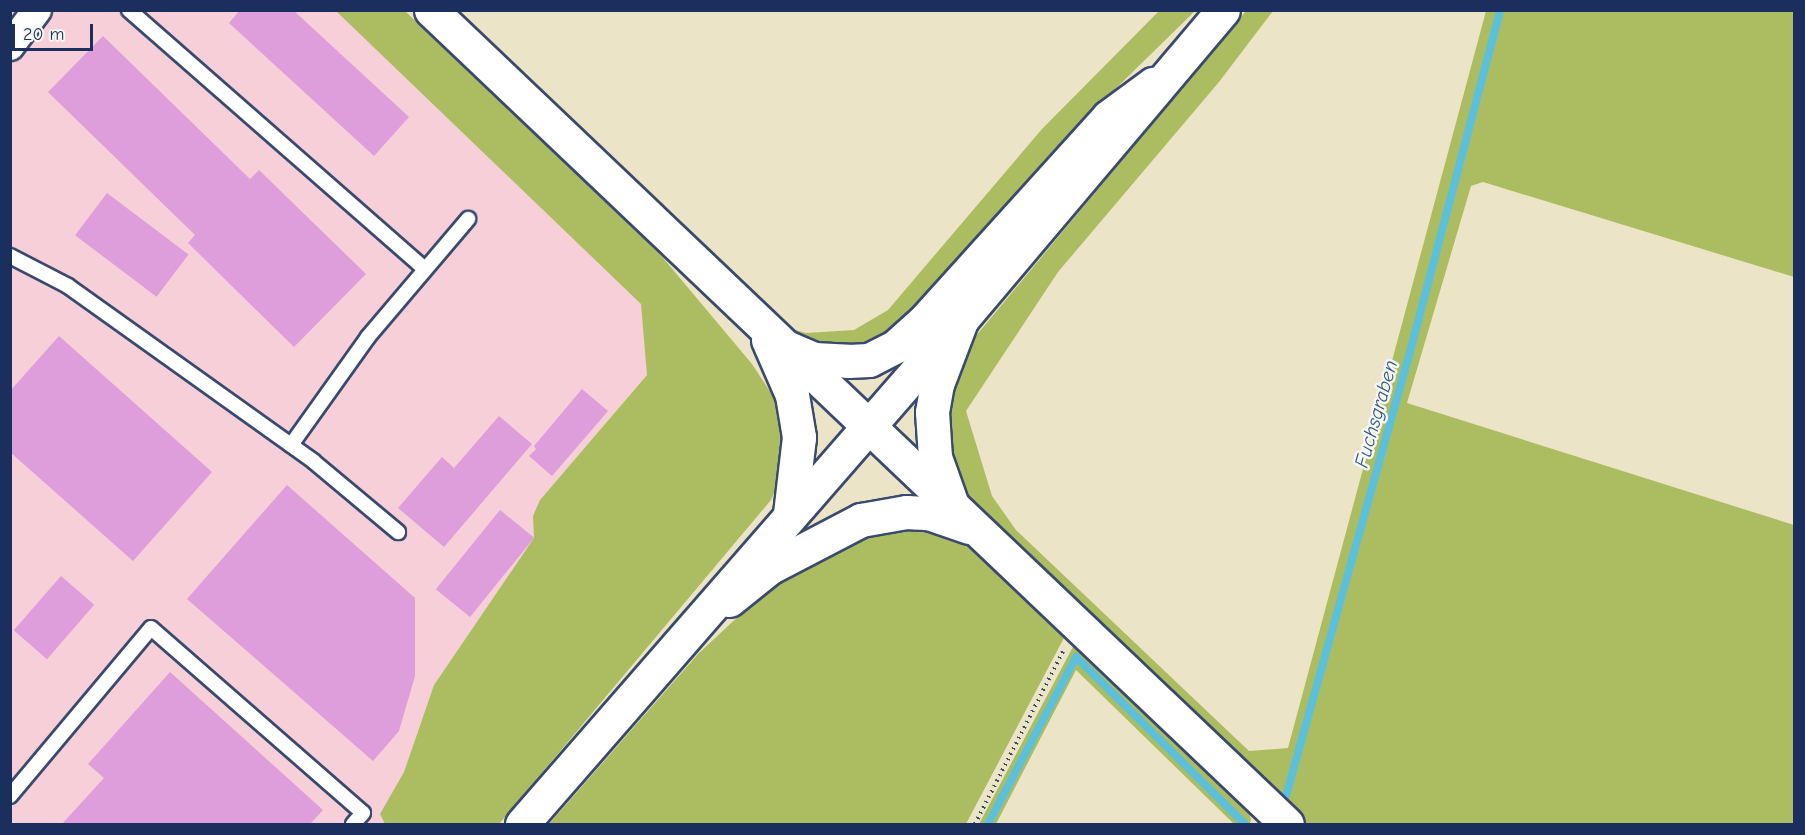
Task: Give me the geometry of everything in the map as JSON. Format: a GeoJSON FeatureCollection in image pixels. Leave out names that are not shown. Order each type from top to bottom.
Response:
{"type":"FeatureCollection","features":[{"type":"Feature","properties":{"kind":"street"},"geometry":{"type":"LineString","coordinates":[[10,46],[37,10]]}},
{"type":"Feature","properties":{"kind":"street"},"geometry":{"type":"LineString","coordinates":[[431,10],[867,427],[1278,815]]}},
{"type":"Feature","properties":{"kind":"street"},"geometry":{"type":"LineString","coordinates":[[522,825],[790,514],[962,319],[1223,10]]}},
{"type":"Feature","properties":{"kind":"street"},"geometry":{"type":"LineString","coordinates":[[772,336],[814,359],[848,362],[869,360],[896,346],[923,322],[1108,117],[1172,71]]}},
{"type":"Feature","properties":{"kind":"street"},"geometry":{"type":"LineString","coordinates":[[953,506],[935,457],[932,412],[937,384],[962,319]]}},
{"type":"Feature","properties":{"kind":"street"},"geometry":{"type":"LineString","coordinates":[[772,336],[792,395],[799,437],[790,514]]}},
{"type":"Feature","properties":{"kind":"street"},"geometry":{"type":"LineString","coordinates":[[692,629],[769,568],[861,520],[906,512],[928,513],[979,531]]}},
{"type":"Feature","properties":{"kind":"lane"},"geometry":{"type":"LineString","coordinates":[[129,10],[425,269]]}},
{"type":"Feature","properties":{"kind":"lane"},"geometry":{"type":"LineString","coordinates":[[291,445],[368,337],[468,219]]}},
{"type":"Feature","properties":{"kind":"lane"},"geometry":{"type":"LineString","coordinates":[[10,256],[68,286],[291,445],[399,532]]}},
{"type":"Feature","properties":{"kind":"lane"},"geometry":{"type":"LineString","coordinates":[[10,796],[151,628],[363,813],[353,825]]}},
{"type":"Feature","properties":{"kind":"path"},"geometry":{"type":"LineString","coordinates":[[975,825],[1078,624]]}},
{"type":"Feature","properties":{"kind":"shaded area"},"geometry":{"type":"Polygon","coordinates":[[[10,11],[405,11],[653,246],[647,374],[540,500],[533,516],[534,538],[434,685],[404,772],[381,814],[385,824],[11,824],[10,11]]]}},
{"type":"Feature","properties":{"kind":"green space"},"geometry":{"type":"Polygon","coordinates":[[[336,11],[405,11],[653,246],[752,364],[779,405],[788,462],[771,500],[499,824],[385,824],[380,814],[404,772],[434,685],[534,538],[533,516],[540,500],[647,375],[641,304],[336,11]]]}},
{"type":"Feature","properties":{"kind":"green space"},"geometry":{"type":"Polygon","coordinates":[[[1159,11],[1195,11],[1105,99],[926,304],[868,349],[818,350],[785,327],[806,333],[854,330],[888,310],[1042,129],[1159,11]]]}},
{"type":"Feature","properties":{"kind":"green space"},"geometry":{"type":"Polygon","coordinates":[[[1246,11],[1273,11],[1219,82],[1058,272],[966,411],[992,496],[1016,530],[1249,751],[1288,748],[1486,11],[1794,11],[1794,277],[1483,182],[1471,186],[1407,403],[1794,525],[1794,824],[1306,824],[1044,578],[974,505],[962,484],[948,447],[944,411],[953,377],[975,337],[1246,11]]]}},
{"type":"Feature","properties":{"kind":"green space"},"geometry":{"type":"Polygon","coordinates":[[[868,527],[927,527],[954,537],[992,564],[1066,634],[966,824],[549,824],[698,654],[775,582],[868,527]]]}},
{"type":"Feature","properties":{"kind":"green space"},"geometry":{"type":"Polygon","coordinates":[[[1075,643],[1246,805],[1251,819],[1250,824],[1234,824],[1076,670],[996,824],[979,824],[1075,643]]]}},
{"type":"Feature","properties":{"kind":"building"},"geometry":{"type":"Polygon","coordinates":[[[240,10],[293,10],[409,117],[374,156],[229,23],[240,10]]]}},
{"type":"Feature","properties":{"kind":"building"},"geometry":{"type":"Polygon","coordinates":[[[103,36],[250,179],[259,170],[366,274],[294,347],[188,243],[195,235],[48,92],[103,36]]]}},
{"type":"Feature","properties":{"kind":"building"},"geometry":{"type":"Polygon","coordinates":[[[107,193],[188,254],[157,297],[75,235],[107,193]]]}},
{"type":"Feature","properties":{"kind":"building"},"geometry":{"type":"Polygon","coordinates":[[[59,336],[212,472],[133,561],[10,452],[10,391],[59,336]]]}},
{"type":"Feature","properties":{"kind":"building"},"geometry":{"type":"Polygon","coordinates":[[[582,389],[608,411],[552,476],[529,456],[536,449],[534,446],[582,389]]]}},
{"type":"Feature","properties":{"kind":"building"},"geometry":{"type":"Polygon","coordinates":[[[499,416],[532,444],[444,547],[398,508],[442,457],[454,468],[499,416]]]}},
{"type":"Feature","properties":{"kind":"building"},"geometry":{"type":"Polygon","coordinates":[[[287,485],[415,598],[415,676],[399,731],[373,761],[187,599],[287,485]]]}},
{"type":"Feature","properties":{"kind":"building"},"geometry":{"type":"Polygon","coordinates":[[[500,510],[534,538],[470,617],[436,589],[500,510]]]}},
{"type":"Feature","properties":{"kind":"building"},"geometry":{"type":"Polygon","coordinates":[[[61,576],[94,605],[47,659],[14,630],[61,576]]]}},
{"type":"Feature","properties":{"kind":"building"},"geometry":{"type":"Polygon","coordinates":[[[170,672],[323,810],[310,824],[62,824],[104,778],[88,764],[170,672]]]}},
{"type":"Feature","properties":{"kind":"waterway","name":"Fuchsgraben"},"geometry":{"type":"LineString","coordinates":[[1282,810],[1407,363],[1500,10]]}},
{"type":"Feature","properties":{"kind":"waterway"},"geometry":{"type":"LineString","coordinates":[[988,824],[1076,657],[1245,824]]}}]}
